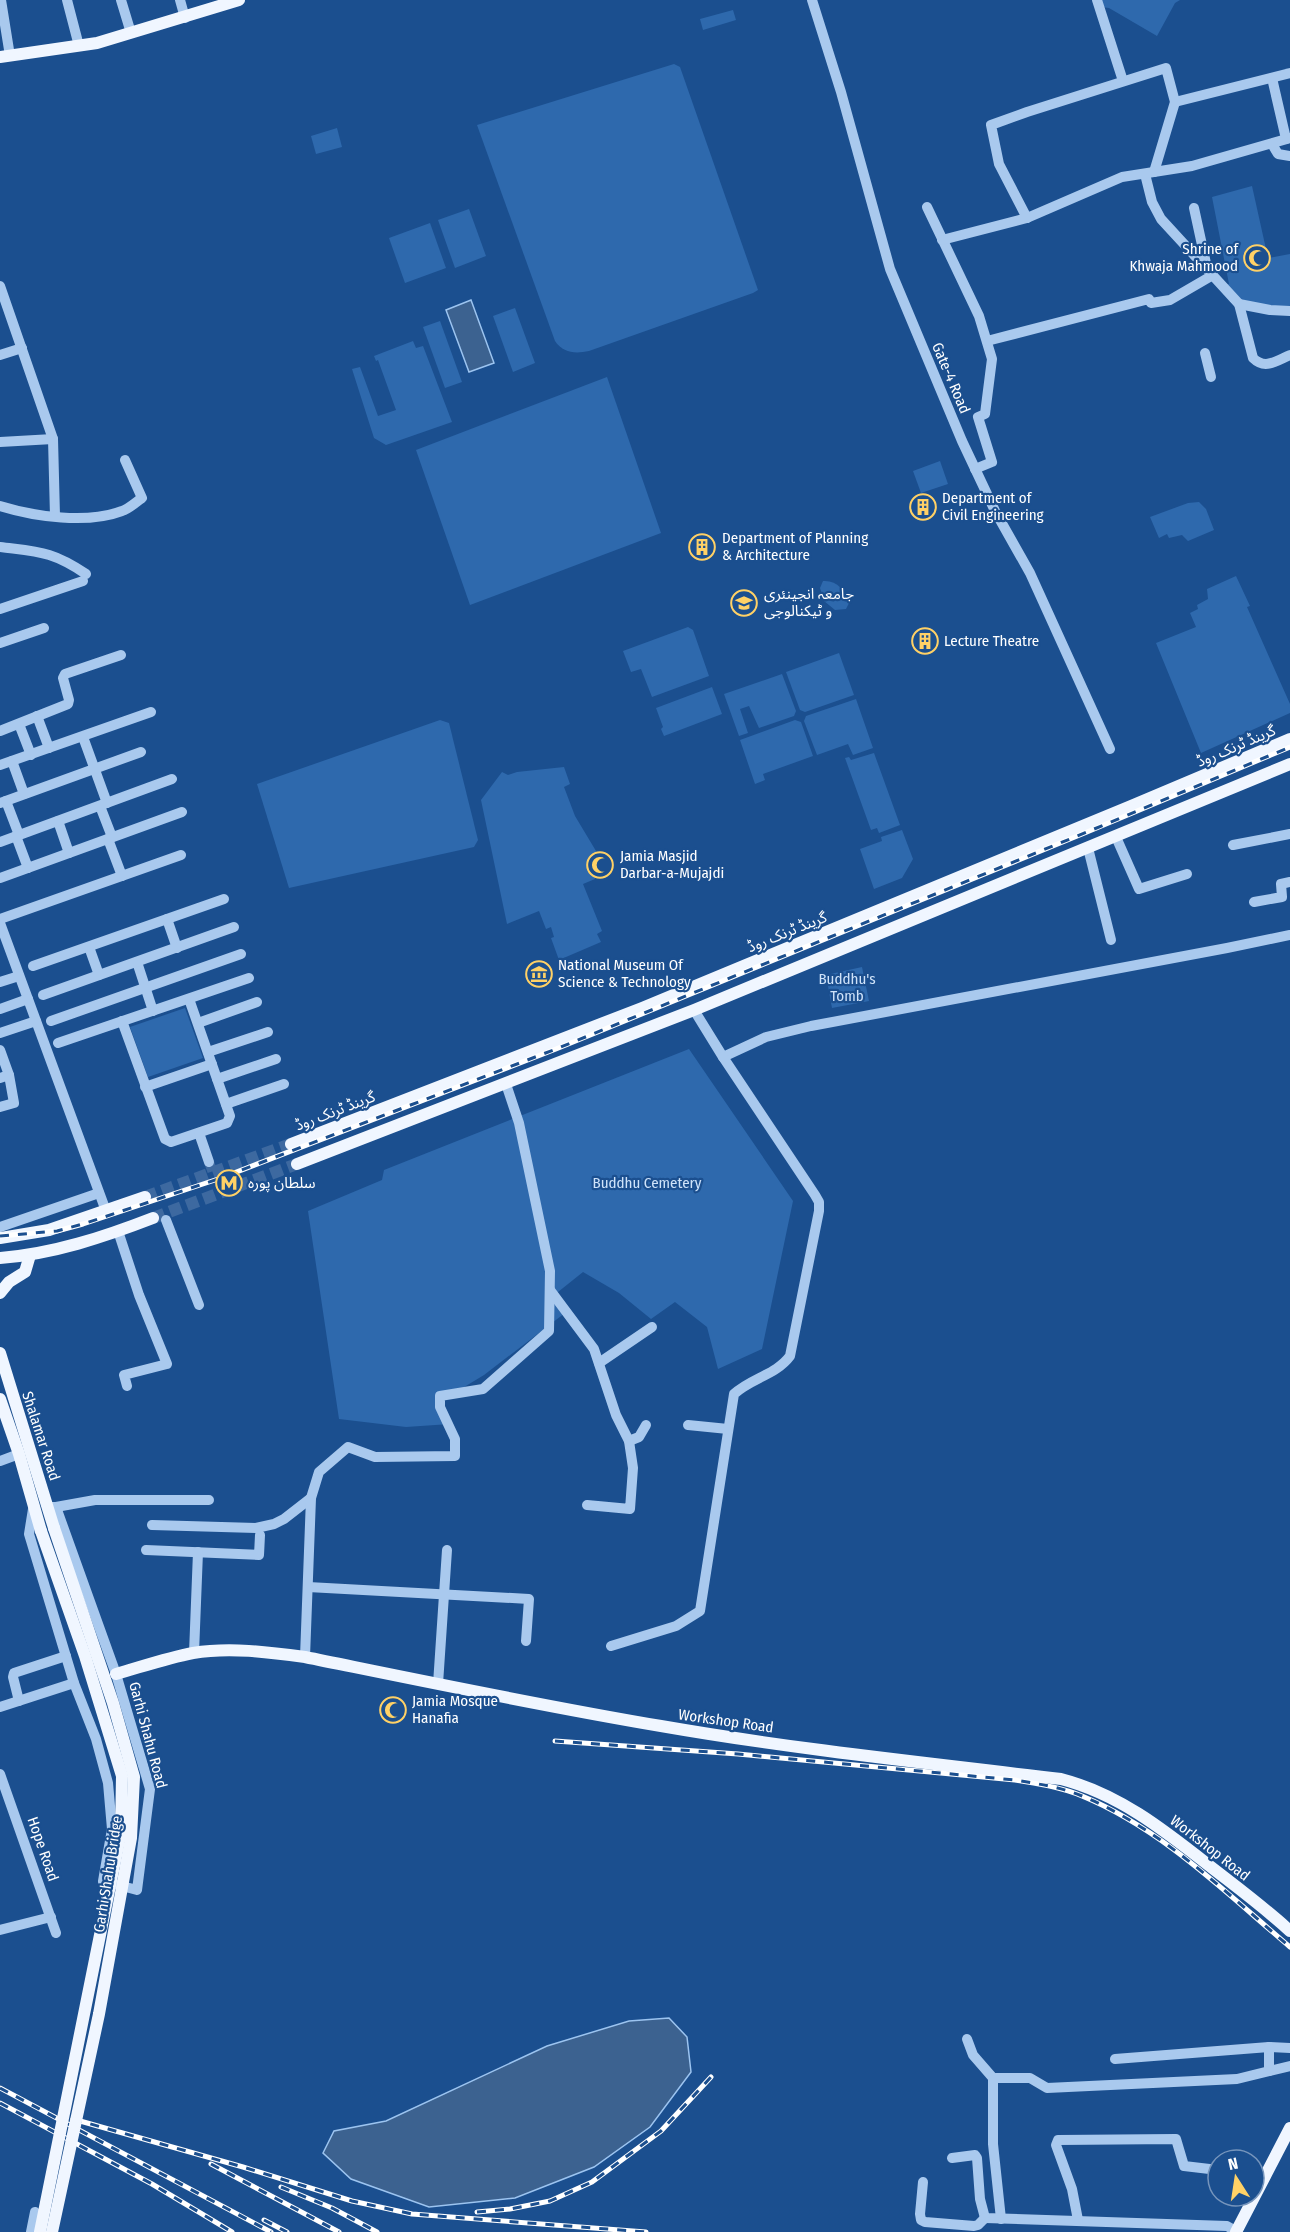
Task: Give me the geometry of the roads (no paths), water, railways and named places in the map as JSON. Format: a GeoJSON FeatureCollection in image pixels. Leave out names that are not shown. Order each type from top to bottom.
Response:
{"type":"FeatureCollection","features":[{"type":"Feature","properties":{"kind":"main road"},"geometry":{"type":"LineString","coordinates":[[5,56],[79,46],[185,18],[239,0]]}},
{"type":"Feature","properties":{"kind":"main road","name":"گرینڈ ٹرنک روڈ"},"geometry":{"type":"LineString","coordinates":[[291,1144],[642,1008],[1290,739]]}},
{"type":"Feature","properties":{"kind":"main road"},"geometry":{"type":"LineString","coordinates":[[297,1164],[694,1010],[1290,764]]}},
{"type":"Feature","properties":{"kind":"main road"},"geometry":{"type":"LineString","coordinates":[[1150,798],[1157,820]]}},
{"type":"Feature","properties":{"kind":"main road"},"geometry":{"type":"LineString","coordinates":[[0,1238],[49,1230],[145,1197]]}},
{"type":"Feature","properties":{"kind":"main road"},"geometry":{"type":"LineString","coordinates":[[0,1258],[30,1255],[118,1231],[153,1218]]}},
{"type":"Feature","properties":{"kind":"main road"},"geometry":{"type":"LineString","coordinates":[[0,1293],[9,1282],[25,1272],[30,1255]]}},
{"type":"Feature","properties":{"kind":"main road","name":"Shalamar Road"},"geometry":{"type":"LineString","coordinates":[[0,1353],[52,1507],[54,1528]]}},
{"type":"Feature","properties":{"kind":"main road","name":"Shalamar Road"},"geometry":{"type":"LineString","coordinates":[[0,1399],[20,1454],[33,1509],[41,1531]]}},
{"type":"Feature","properties":{"kind":"main road","name":"Garhi Shahu Bridge"},"geometry":{"type":"LineString","coordinates":[[52,2232],[99,2014],[129,1850],[134,1777],[113,1703],[54,1528]]}},
{"type":"Feature","properties":{"kind":"main road","name":"Garhi Shahu Bridge"},"geometry":{"type":"LineString","coordinates":[[40,2232],[121,1831],[122,1799],[122,1776],[85,1656],[41,1531]]}},
{"type":"Feature","properties":{"kind":"main road","name":"Workshop Road"},"geometry":{"type":"LineString","coordinates":[[116,1674],[194,1653],[249,1651],[305,1657],[491,1696],[661,1726],[853,1754],[1061,1779],[1086,1785],[1118,1800],[1161,1828],[1290,1931]]}},
{"type":"Feature","properties":{"kind":"main road"},"geometry":{"type":"LineString","coordinates":[[1266,2168],[1290,2128]]}},
{"type":"Feature","properties":{"kind":"main road"},"geometry":{"type":"LineString","coordinates":[[1236,2232],[1246,2208]]}},
{"type":"Feature","properties":{"kind":"street"},"geometry":{"type":"LineString","coordinates":[[1,0],[5,56]]}},
{"type":"Feature","properties":{"kind":"street"},"geometry":{"type":"LineString","coordinates":[[67,0],[79,46]]}},
{"type":"Feature","properties":{"kind":"street"},"geometry":{"type":"LineString","coordinates":[[121,0],[131,33]]}},
{"type":"Feature","properties":{"kind":"street"},"geometry":{"type":"LineString","coordinates":[[180,0],[185,18]]}},
{"type":"Feature","properties":{"kind":"street","name":"Gate-4 Road"},"geometry":{"type":"LineString","coordinates":[[812,0],[850,125],[890,270],[937,385],[975,469],[995,511],[1030,573],[1110,749]]}},
{"type":"Feature","properties":{"kind":"street"},"geometry":{"type":"LineString","coordinates":[[1097,0],[1123,81]]}},
{"type":"Feature","properties":{"kind":"street"},"geometry":{"type":"LineString","coordinates":[[1028,218],[999,164],[991,125],[1166,68],[1175,102],[1149,173],[1152,202],[1161,219],[1239,304],[1253,358],[1259,364],[1266,365],[1290,354]]}},
{"type":"Feature","properties":{"kind":"street"},"geometry":{"type":"LineString","coordinates":[[1175,102],[1290,73]]}},
{"type":"Feature","properties":{"kind":"street"},"geometry":{"type":"LineString","coordinates":[[942,240],[1028,218],[1122,177],[1212,161],[1288,139],[1272,78]]}},
{"type":"Feature","properties":{"kind":"street"},"geometry":{"type":"LineString","coordinates":[[1272,144],[1278,154],[1290,156]]}},
{"type":"Feature","properties":{"kind":"street"},"geometry":{"type":"LineString","coordinates":[[927,207],[979,316],[992,359],[985,414],[978,417],[992,462],[975,469]]}},
{"type":"Feature","properties":{"kind":"street"},"geometry":{"type":"LineString","coordinates":[[1194,208],[1210,272]]}},
{"type":"Feature","properties":{"kind":"street"},"geometry":{"type":"LineString","coordinates":[[987,340],[1149,299],[1151,303],[1170,300],[1210,272]]}},
{"type":"Feature","properties":{"kind":"street"},"geometry":{"type":"LineString","coordinates":[[0,286],[53,440],[55,516]]}},
{"type":"Feature","properties":{"kind":"street"},"geometry":{"type":"LineString","coordinates":[[1239,304],[1290,311]]}},
{"type":"Feature","properties":{"kind":"street"},"geometry":{"type":"LineString","coordinates":[[0,355],[22,348]]}},
{"type":"Feature","properties":{"kind":"street"},"geometry":{"type":"LineString","coordinates":[[1205,353],[1211,377]]}},
{"type":"Feature","properties":{"kind":"street"},"geometry":{"type":"LineString","coordinates":[[0,442],[53,440]]}},
{"type":"Feature","properties":{"kind":"street"},"geometry":{"type":"LineString","coordinates":[[0,506],[17,512],[99,518],[125,510],[142,498],[125,460]]}},
{"type":"Feature","properties":{"kind":"street"},"geometry":{"type":"LineString","coordinates":[[0,547],[41,552],[64,559],[84,578],[0,609]]}},
{"type":"Feature","properties":{"kind":"street"},"geometry":{"type":"LineString","coordinates":[[0,643],[44,628]]}},
{"type":"Feature","properties":{"kind":"street"},"geometry":{"type":"LineString","coordinates":[[0,731],[69,703],[63,678],[65,674],[120,655]]}},
{"type":"Feature","properties":{"kind":"street"},"geometry":{"type":"LineString","coordinates":[[0,765],[151,712]]}},
{"type":"Feature","properties":{"kind":"street"},"geometry":{"type":"LineString","coordinates":[[37,717],[50,748]]}},
{"type":"Feature","properties":{"kind":"street"},"geometry":{"type":"LineString","coordinates":[[19,724],[31,755]]}},
{"type":"Feature","properties":{"kind":"street"},"geometry":{"type":"LineString","coordinates":[[83,736],[94,768],[110,838],[122,876]]}},
{"type":"Feature","properties":{"kind":"street"},"geometry":{"type":"LineString","coordinates":[[28,868],[18,836],[3,802],[141,752]]}},
{"type":"Feature","properties":{"kind":"street"},"geometry":{"type":"LineString","coordinates":[[12,761],[24,794]]}},
{"type":"Feature","properties":{"kind":"street"},"geometry":{"type":"LineString","coordinates":[[0,842],[172,779]]}},
{"type":"Feature","properties":{"kind":"street"},"geometry":{"type":"LineString","coordinates":[[0,878],[182,812]]}},
{"type":"Feature","properties":{"kind":"street"},"geometry":{"type":"LineString","coordinates":[[58,821],[69,853]]}},
{"type":"Feature","properties":{"kind":"street"},"geometry":{"type":"LineString","coordinates":[[1233,845],[1290,834]]}},
{"type":"Feature","properties":{"kind":"street"},"geometry":{"type":"LineString","coordinates":[[1116,837],[1138,889],[1187,874]]}},
{"type":"Feature","properties":{"kind":"street"},"geometry":{"type":"LineString","coordinates":[[1088,848],[1111,940]]}},
{"type":"Feature","properties":{"kind":"street"},"geometry":{"type":"LineString","coordinates":[[106,1211],[20,976],[4,945],[0,921],[182,855]]}},
{"type":"Feature","properties":{"kind":"street"},"geometry":{"type":"LineString","coordinates":[[1254,902],[1282,897],[1281,885],[1290,882]]}},
{"type":"Feature","properties":{"kind":"street"},"geometry":{"type":"LineString","coordinates":[[33,966],[224,899]]}},
{"type":"Feature","properties":{"kind":"street"},"geometry":{"type":"LineString","coordinates":[[167,920],[177,948]]}},
{"type":"Feature","properties":{"kind":"street"},"geometry":{"type":"LineString","coordinates":[[43,995],[234,927]]}},
{"type":"Feature","properties":{"kind":"street"},"geometry":{"type":"LineString","coordinates":[[723,1057],[766,1037],[811,1026],[1227,948],[1290,934]]}},
{"type":"Feature","properties":{"kind":"street"},"geometry":{"type":"LineString","coordinates":[[89,947],[99,975]]}},
{"type":"Feature","properties":{"kind":"street"},"geometry":{"type":"LineString","coordinates":[[51,1021],[241,954]]}},
{"type":"Feature","properties":{"kind":"street"},"geometry":{"type":"LineString","coordinates":[[137,962],[153,1011]]}},
{"type":"Feature","properties":{"kind":"street"},"geometry":{"type":"LineString","coordinates":[[0,982],[20,976]]}},
{"type":"Feature","properties":{"kind":"street"},"geometry":{"type":"LineString","coordinates":[[58,1043],[249,978]]}},
{"type":"Feature","properties":{"kind":"street"},"geometry":{"type":"LineString","coordinates":[[0,1009],[28,999]]}},
{"type":"Feature","properties":{"kind":"street"},"geometry":{"type":"LineString","coordinates":[[122,1021],[165,1139],[171,1142],[199,1133],[227,1123],[230,1116],[189,999]]}},
{"type":"Feature","properties":{"kind":"street"},"geometry":{"type":"LineString","coordinates":[[198,1023],[258,1002]]}},
{"type":"Feature","properties":{"kind":"street"},"geometry":{"type":"LineString","coordinates":[[610,1646],[676,1626],[700,1611],[734,1394],[779,1368],[790,1356],[819,1211],[819,1202],[815,1195],[694,1010]]}},
{"type":"Feature","properties":{"kind":"street"},"geometry":{"type":"LineString","coordinates":[[0,1034],[36,1021]]}},
{"type":"Feature","properties":{"kind":"street"},"geometry":{"type":"LineString","coordinates":[[208,1052],[268,1032]]}},
{"type":"Feature","properties":{"kind":"street"},"geometry":{"type":"LineString","coordinates":[[0,1050],[5,1076],[14,1103],[0,1107]]}},
{"type":"Feature","properties":{"kind":"street"},"geometry":{"type":"LineString","coordinates":[[218,1079],[276,1059]]}},
{"type":"Feature","properties":{"kind":"street"},"geometry":{"type":"LineString","coordinates":[[145,1087],[212,1064]]}},
{"type":"Feature","properties":{"kind":"street"},"geometry":{"type":"LineString","coordinates":[[226,1104],[284,1084]]}},
{"type":"Feature","properties":{"kind":"street"},"geometry":{"type":"LineString","coordinates":[[305,1657],[311,1498],[319,1472],[348,1447],[375,1457],[455,1456],[455,1439],[440,1407],[441,1396],[483,1389],[549,1331],[550,1270],[519,1123],[506,1084]]}},
{"type":"Feature","properties":{"kind":"street"},"geometry":{"type":"LineString","coordinates":[[199,1133],[209,1162]]}},
{"type":"Feature","properties":{"kind":"street"},"geometry":{"type":"LineString","coordinates":[[0,1227],[99,1193]]}},
{"type":"Feature","properties":{"kind":"street"},"geometry":{"type":"LineString","coordinates":[[166,1220],[199,1305]]}},
{"type":"Feature","properties":{"kind":"street"},"geometry":{"type":"LineString","coordinates":[[118,1231],[166,1364],[124,1375],[127,1386]]}},
{"type":"Feature","properties":{"kind":"street"},"geometry":{"type":"LineString","coordinates":[[550,1290],[594,1349],[616,1414],[629,1441],[633,1468],[630,1509],[587,1505]]}},
{"type":"Feature","properties":{"kind":"street"},"geometry":{"type":"LineString","coordinates":[[599,1364],[652,1327]]}},
{"type":"Feature","properties":{"kind":"street"},"geometry":{"type":"LineString","coordinates":[[629,1441],[639,1437],[645,1425]]}},
{"type":"Feature","properties":{"kind":"street"},"geometry":{"type":"LineString","coordinates":[[688,1425],[728,1429]]}},
{"type":"Feature","properties":{"kind":"street"},"geometry":{"type":"LineString","coordinates":[[0,1461],[20,1454]]}},
{"type":"Feature","properties":{"kind":"street"},"geometry":{"type":"LineString","coordinates":[[152,1525],[256,1528],[284,1519],[311,1498]]}},
{"type":"Feature","properties":{"kind":"street"},"geometry":{"type":"LineString","coordinates":[[52,1507],[95,1500],[209,1500]]}},
{"type":"Feature","properties":{"kind":"street","name":"Garhi Shahu Road"},"geometry":{"type":"LineString","coordinates":[[33,1509],[29,1534],[74,1683],[96,1739],[110,1794],[112,1829],[103,1881],[137,1890],[150,1790],[116,1674],[52,1507]]}},
{"type":"Feature","properties":{"kind":"street"},"geometry":{"type":"LineString","coordinates":[[146,1551],[259,1555],[260,1535]]}},
{"type":"Feature","properties":{"kind":"street"},"geometry":{"type":"LineString","coordinates":[[438,1684],[447,1550]]}},
{"type":"Feature","properties":{"kind":"street"},"geometry":{"type":"LineString","coordinates":[[194,1653],[198,1552]]}},
{"type":"Feature","properties":{"kind":"street"},"geometry":{"type":"LineString","coordinates":[[308,1587],[529,1599],[526,1641]]}},
{"type":"Feature","properties":{"kind":"street"},"geometry":{"type":"LineString","coordinates":[[19,1701],[14,1673],[66,1656]]}},
{"type":"Feature","properties":{"kind":"street"},"geometry":{"type":"LineString","coordinates":[[0,1707],[74,1683]]}},
{"type":"Feature","properties":{"kind":"street","name":"Hope Road"},"geometry":{"type":"LineString","coordinates":[[0,1774],[56,1933]]}},
{"type":"Feature","properties":{"kind":"street"},"geometry":{"type":"LineString","coordinates":[[0,1930],[51,1917]]}},
{"type":"Feature","properties":{"kind":"street"},"geometry":{"type":"LineString","coordinates":[[968,2038],[973,2055],[993,2078],[993,2144],[1001,2219]]}},
{"type":"Feature","properties":{"kind":"street"},"geometry":{"type":"LineString","coordinates":[[1269,2048],[1269,2071]]}},
{"type":"Feature","properties":{"kind":"street"},"geometry":{"type":"LineString","coordinates":[[1115,2059],[1290,2048]]}},
{"type":"Feature","properties":{"kind":"street"},"geometry":{"type":"LineString","coordinates":[[993,2078],[1030,2078],[1047,2088],[1237,2079],[1290,2066]]}},
{"type":"Feature","properties":{"kind":"street"},"geometry":{"type":"LineString","coordinates":[[1078,2220],[1072,2189],[1056,2145],[1058,2140],[1176,2139],[1184,2166],[1206,2169]]}},
{"type":"Feature","properties":{"kind":"street"},"geometry":{"type":"LineString","coordinates":[[952,2158],[975,2156],[977,2158],[980,2199],[985,2218]]}},
{"type":"Feature","properties":{"kind":"street"},"geometry":{"type":"LineString","coordinates":[[923,2182],[920,2214],[925,2222],[974,2226],[985,2218],[1078,2220],[1227,2226],[1236,2232]]}},
{"type":"Feature","properties":{"kind":"street"},"geometry":{"type":"LineString","coordinates":[[31,2232],[34,2212]]}},
{"type":"Feature","properties":{"kind":"tunnel"},"geometry":{"type":"LineString","coordinates":[[145,1197],[291,1144]]}},
{"type":"Feature","properties":{"kind":"tunnel"},"geometry":{"type":"LineString","coordinates":[[209,1162],[213,1173]]}},
{"type":"Feature","properties":{"kind":"tunnel"},"geometry":{"type":"LineString","coordinates":[[153,1218],[297,1164]]}},
{"type":"Feature","properties":{"kind":"railway"},"geometry":{"type":"LineString","coordinates":[[0,1236],[57,1231],[221,1178],[556,1049],[1290,747]]}},
{"type":"Feature","properties":{"kind":"railway"},"geometry":{"type":"LineString","coordinates":[[555,1741],[738,1754],[1015,1780],[1066,1790],[1111,1810],[1166,1844],[1192,1863],[1290,1947]]}},
{"type":"Feature","properties":{"kind":"railway"},"geometry":{"type":"LineString","coordinates":[[477,2212],[510,2209],[550,2201],[592,2182],[661,2131],[711,2077]]}},
{"type":"Feature","properties":{"kind":"railway"},"geometry":{"type":"LineString","coordinates":[[0,2088],[271,2232]]}},
{"type":"Feature","properties":{"kind":"railway"},"geometry":{"type":"LineString","coordinates":[[0,2103],[152,2184],[232,2232]]}},
{"type":"Feature","properties":{"kind":"railway"},"geometry":{"type":"LineString","coordinates":[[73,2119],[243,2167],[352,2201],[412,2214],[646,2232]]}},
{"type":"Feature","properties":{"kind":"railway"},"geometry":{"type":"LineString","coordinates":[[211,2164],[339,2232]]}},
{"type":"Feature","properties":{"kind":"railway"},"geometry":{"type":"LineString","coordinates":[[281,2187],[332,2208],[377,2232]]}},
{"type":"Feature","properties":{"kind":"railway"},"geometry":{"type":"LineString","coordinates":[[264,2220],[287,2232]]}},
{"type":"Feature","properties":{"kind":"place","name":"Shrine of Khwaja Mahmood"},"geometry":{"type":"Point","coordinates":[1257,258]}},
{"type":"Feature","properties":{"kind":"place","name":"Department of Civil Engineering"},"geometry":{"type":"Point","coordinates":[923,507]}},
{"type":"Feature","properties":{"kind":"place","name":"Department of Planning & Architecture"},"geometry":{"type":"Point","coordinates":[702,547]}},
{"type":"Feature","properties":{"kind":"place","name":"جامعہ انجینئری و ٹیکنالوجی"},"geometry":{"type":"Point","coordinates":[744,603]}},
{"type":"Feature","properties":{"kind":"place","name":"Lecture Theatre"},"geometry":{"type":"Point","coordinates":[925,641]}},
{"type":"Feature","properties":{"kind":"place","name":"Jamia Masjid Darbar-a-Mujajdi"},"geometry":{"type":"Point","coordinates":[600,865]}},
{"type":"Feature","properties":{"kind":"place","name":"National Museum Of Science & Technology"},"geometry":{"type":"Point","coordinates":[539,974]}},
{"type":"Feature","properties":{"kind":"place","name":"سلطان پورہ"},"geometry":{"type":"Point","coordinates":[229,1183]}},
{"type":"Feature","properties":{"kind":"place","name":"Jamia Mosque Hanafia"},"geometry":{"type":"Point","coordinates":[393,1710]}},
{"type":"Feature","properties":{"kind":"park label","name":"Buddhu's Tomb"},"geometry":{"type":"Point","coordinates":[847,988]}},
{"type":"Feature","properties":{"kind":"park label","name":"Buddhu Cemetery"},"geometry":{"type":"Point","coordinates":[647,1183]}}]}
